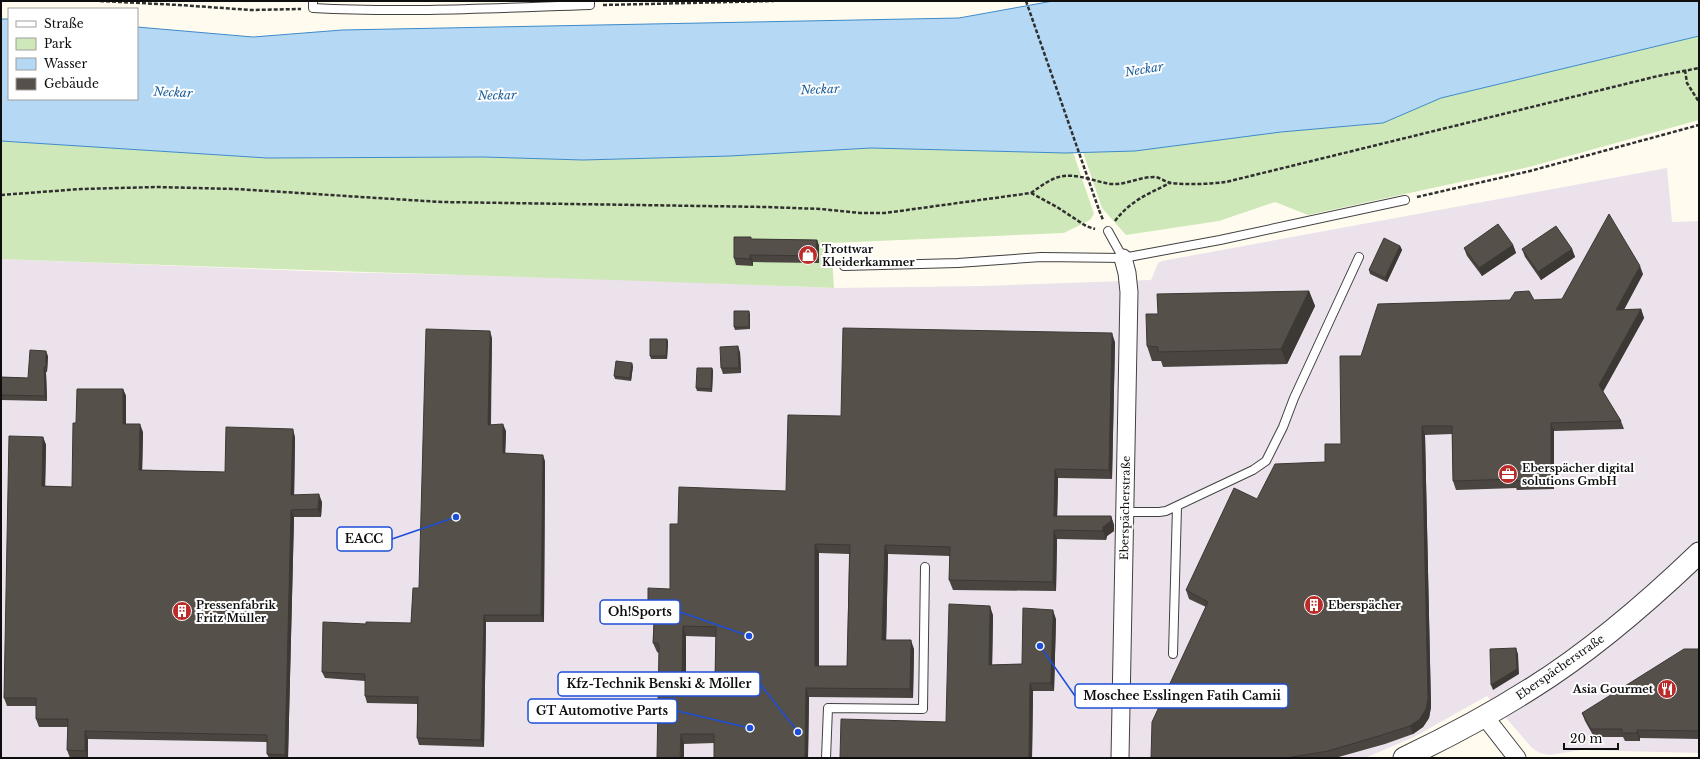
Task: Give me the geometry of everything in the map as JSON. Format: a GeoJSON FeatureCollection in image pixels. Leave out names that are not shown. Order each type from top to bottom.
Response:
{"type":"FeatureCollection","features":[{"type":"Feature","properties":{"kind":"street","name":"Eberspächerstraße"},"geometry":{"type":"LineString","coordinates":[[1120,758],[1129,292],[1127,273],[1123,258]]}},
{"type":"Feature","properties":{"kind":"street","name":"Eberspächerstraße"},"geometry":{"type":"LineString","coordinates":[[1404,758],[1485,717],[1533,688],[1577,657],[1623,620],[1699,553]]}},
{"type":"Feature","properties":{"kind":"street"},"geometry":{"type":"LineString","coordinates":[[1485,717],[1517,758]]}},
{"type":"Feature","properties":{"kind":"lane"},"geometry":{"type":"LineString","coordinates":[[313,4],[378,11],[456,10],[590,3]]}},
{"type":"Feature","properties":{"kind":"lane"},"geometry":{"type":"LineString","coordinates":[[844,266],[958,263],[1041,256],[1123,258],[1220,240],[1405,200]]}},
{"type":"Feature","properties":{"kind":"lane"},"geometry":{"type":"LineString","coordinates":[[1108,231],[1123,258]]}},
{"type":"Feature","properties":{"kind":"lane"},"geometry":{"type":"LineString","coordinates":[[1125,512],[1160,512],[1177,507],[1253,470],[1266,461],[1283,427],[1294,398],[1359,257]]}},
{"type":"Feature","properties":{"kind":"lane"},"geometry":{"type":"LineString","coordinates":[[1173,654],[1177,507]]}},
{"type":"Feature","properties":{"kind":"lane"},"geometry":{"type":"LineString","coordinates":[[826,758],[828,708],[923,709],[925,567]]}},
{"type":"Feature","properties":{"kind":"path"},"geometry":{"type":"LineString","coordinates":[[100,1],[179,4],[251,10],[313,4]]}},
{"type":"Feature","properties":{"kind":"path"},"geometry":{"type":"LineString","coordinates":[[590,3],[774,1]]}},
{"type":"Feature","properties":{"kind":"path"},"geometry":{"type":"LineString","coordinates":[[1026,1],[1099,210]]}},
{"type":"Feature","properties":{"kind":"path"},"geometry":{"type":"LineString","coordinates":[[1,195],[81,189],[157,187],[235,189],[442,202],[821,209],[860,213],[885,213],[1031,193],[1047,181],[1060,176],[1072,175],[1111,184],[1156,177],[1170,183],[1212,184],[1226,182],[1685,70],[1699,68]]}},
{"type":"Feature","properties":{"kind":"path"},"geometry":{"type":"LineString","coordinates":[[1685,70],[1687,83],[1699,102]]}},
{"type":"Feature","properties":{"kind":"path"},"geometry":{"type":"LineString","coordinates":[[1405,200],[1530,171],[1699,125]]}},
{"type":"Feature","properties":{"kind":"path"},"geometry":{"type":"LineString","coordinates":[[1031,193],[1057,207],[1086,226],[1108,231],[1130,204],[1170,183]]}},
{"type":"Feature","properties":{"kind":"shaded area"},"geometry":{"type":"Polygon","coordinates":[[[1667,168],[1672,222],[1699,221],[1699,753],[1582,750],[1549,755],[1540,753],[1532,748],[1487,696],[1414,737],[1365,758],[1,758],[1,259],[333,272],[617,279],[834,288],[981,286],[1151,280],[1158,263],[1162,261],[1667,168]]]}},
{"type":"Feature","properties":{"kind":"green space"},"geometry":{"type":"Polygon","coordinates":[[[1699,36],[1699,120],[1529,167],[1308,215],[1275,202],[1219,221],[1126,235],[1102,208],[1083,152],[1135,151],[1281,132],[1383,123],[1441,98],[1699,36]]]}},
{"type":"Feature","properties":{"kind":"green space"},"geometry":{"type":"Polygon","coordinates":[[[1,141],[267,158],[483,157],[583,160],[730,156],[871,148],[1073,152],[1094,214],[1090,220],[1064,233],[831,243],[834,288],[1,259],[1,141]]]}},
{"type":"Feature","properties":{"kind":"water","name":"Neckar"},"geometry":{"type":"Polygon","coordinates":[[[1053,1],[1699,1],[1699,36],[1441,98],[1383,123],[1281,132],[1135,151],[1065,153],[871,148],[730,156],[583,160],[483,157],[267,158],[1,141],[1,19],[8,19],[8,100],[138,100],[138,27],[253,37],[342,30],[959,18],[1053,1]]]}},
{"type":"Feature","properties":{"kind":"building"},"geometry":{"type":"Polygon","coordinates":[[[1609,214],[1640,266],[1616,310],[1641,309],[1599,385],[1621,421],[1551,423],[1551,480],[1514,481],[1514,479],[1453,481],[1452,426],[1422,426],[1428,699],[1426,709],[1420,719],[1410,726],[1328,751],[1286,758],[1151,758],[1152,722],[1208,602],[1186,590],[1234,488],[1257,499],[1275,464],[1325,462],[1325,444],[1341,444],[1340,356],[1361,356],[1378,304],[1510,300],[1515,292],[1529,291],[1534,300],[1562,299],[1609,214]]]}},
{"type":"Feature","properties":{"kind":"building"},"geometry":{"type":"Polygon","coordinates":[[[1498,224],[1513,245],[1479,268],[1464,248],[1498,224]]]}},
{"type":"Feature","properties":{"kind":"building"},"geometry":{"type":"Polygon","coordinates":[[[1556,226],[1572,249],[1538,272],[1522,249],[1556,226]]]}},
{"type":"Feature","properties":{"kind":"building"},"geometry":{"type":"Polygon","coordinates":[[[734,237],[751,237],[751,239],[817,240],[816,256],[750,255],[750,259],[734,258],[734,237]]]}},
{"type":"Feature","properties":{"kind":"building"},"geometry":{"type":"Polygon","coordinates":[[[1384,238],[1400,246],[1385,278],[1369,270],[1384,238]]]}},
{"type":"Feature","properties":{"kind":"building"},"geometry":{"type":"Polygon","coordinates":[[[1309,291],[1281,349],[1158,352],[1158,347],[1147,346],[1146,314],[1158,314],[1157,294],[1309,291]]]}},
{"type":"Feature","properties":{"kind":"building"},"geometry":{"type":"Polygon","coordinates":[[[734,311],[749,311],[749,327],[734,327],[734,311]]]}},
{"type":"Feature","properties":{"kind":"building"},"geometry":{"type":"Polygon","coordinates":[[[843,328],[1112,333],[1109,470],[1055,469],[1054,516],[1111,516],[1111,521],[1103,527],[1103,531],[1054,530],[1053,582],[949,580],[950,547],[885,545],[882,640],[911,640],[910,689],[806,688],[805,758],[714,758],[714,734],[681,734],[680,758],[657,758],[659,647],[658,643],[653,643],[655,604],[648,604],[648,588],[670,589],[670,524],[678,524],[679,487],[786,491],[788,415],[841,416],[843,328]],[[815,544],[815,666],[847,666],[850,545],[815,544]],[[683,626],[682,677],[715,679],[716,627],[683,626]]]}},
{"type":"Feature","properties":{"kind":"building"},"geometry":{"type":"Polygon","coordinates":[[[426,329],[490,331],[488,425],[503,424],[503,453],[543,455],[541,615],[484,615],[481,740],[417,738],[418,697],[365,696],[365,674],[322,672],[323,622],[366,624],[366,622],[411,623],[413,588],[419,588],[426,329]]]}},
{"type":"Feature","properties":{"kind":"building"},"geometry":{"type":"Polygon","coordinates":[[[650,339],[667,339],[666,356],[650,356],[650,339]]]}},
{"type":"Feature","properties":{"kind":"building"},"geometry":{"type":"Polygon","coordinates":[[[738,346],[739,368],[721,368],[720,347],[738,346]]]}},
{"type":"Feature","properties":{"kind":"building"},"geometry":{"type":"Polygon","coordinates":[[[30,350],[46,351],[46,367],[44,367],[45,396],[1,395],[1,377],[28,378],[30,350]]]}},
{"type":"Feature","properties":{"kind":"building"},"geometry":{"type":"Polygon","coordinates":[[[616,361],[632,363],[630,378],[614,376],[616,361]]]}},
{"type":"Feature","properties":{"kind":"building"},"geometry":{"type":"Polygon","coordinates":[[[697,368],[712,368],[711,389],[696,388],[697,368]]]}},
{"type":"Feature","properties":{"kind":"building","name":"Pressenfabrik Fritz Müller"},"geometry":{"type":"Polygon","coordinates":[[[77,389],[123,389],[123,424],[140,424],[139,470],[225,472],[226,427],[293,429],[291,495],[319,494],[318,509],[291,510],[285,755],[267,754],[267,735],[85,731],[85,751],[67,750],[68,719],[36,719],[36,698],[4,698],[9,436],[43,437],[42,486],[72,487],[73,423],[76,423],[77,389]]]}},
{"type":"Feature","properties":{"kind":"building"},"geometry":{"type":"Polygon","coordinates":[[[949,604],[990,606],[989,665],[1022,664],[1023,608],[1053,610],[1051,683],[1030,683],[1029,758],[840,758],[841,719],[946,722],[949,604]]]}},
{"type":"Feature","properties":{"kind":"building"},"geometry":{"type":"Polygon","coordinates":[[[1516,648],[1517,669],[1491,685],[1490,649],[1516,648]]]}},
{"type":"Feature","properties":{"kind":"building","name":"Asia Gourmet"},"geometry":{"type":"Polygon","coordinates":[[[1684,649],[1699,649],[1699,731],[1637,730],[1637,733],[1622,733],[1622,729],[1591,729],[1582,713],[1684,649]]]}},
{"type":"Feature","properties":{"kind":"place","name":"Trottwar Kleiderkammer"},"geometry":{"type":"Point","coordinates":[808,255]}},
{"type":"Feature","properties":{"kind":"place","name":"Eberspächer digital solutions GmbH"},"geometry":{"type":"Point","coordinates":[1508,474]}},
{"type":"Feature","properties":{"kind":"place","name":"EACC"},"geometry":{"type":"Point","coordinates":[456,517]}},
{"type":"Feature","properties":{"kind":"place","name":"Eberspächer"},"geometry":{"type":"Point","coordinates":[1314,605]}},
{"type":"Feature","properties":{"kind":"place","name":"Pressenfabrik Fritz Müller"},"geometry":{"type":"Point","coordinates":[182,611]}},
{"type":"Feature","properties":{"kind":"place","name":"Oh!Sports"},"geometry":{"type":"Point","coordinates":[749,636]}},
{"type":"Feature","properties":{"kind":"place","name":"Moschee Esslingen Fatih Camii"},"geometry":{"type":"Point","coordinates":[1040,646]}},
{"type":"Feature","properties":{"kind":"place","name":"Asia Gourmet"},"geometry":{"type":"Point","coordinates":[1667,689]}},
{"type":"Feature","properties":{"kind":"place","name":"GT Automotive Parts"},"geometry":{"type":"Point","coordinates":[750,728]}},
{"type":"Feature","properties":{"kind":"place","name":"Kfz-Technik Benski & Möller"},"geometry":{"type":"Point","coordinates":[798,732]}}]}
